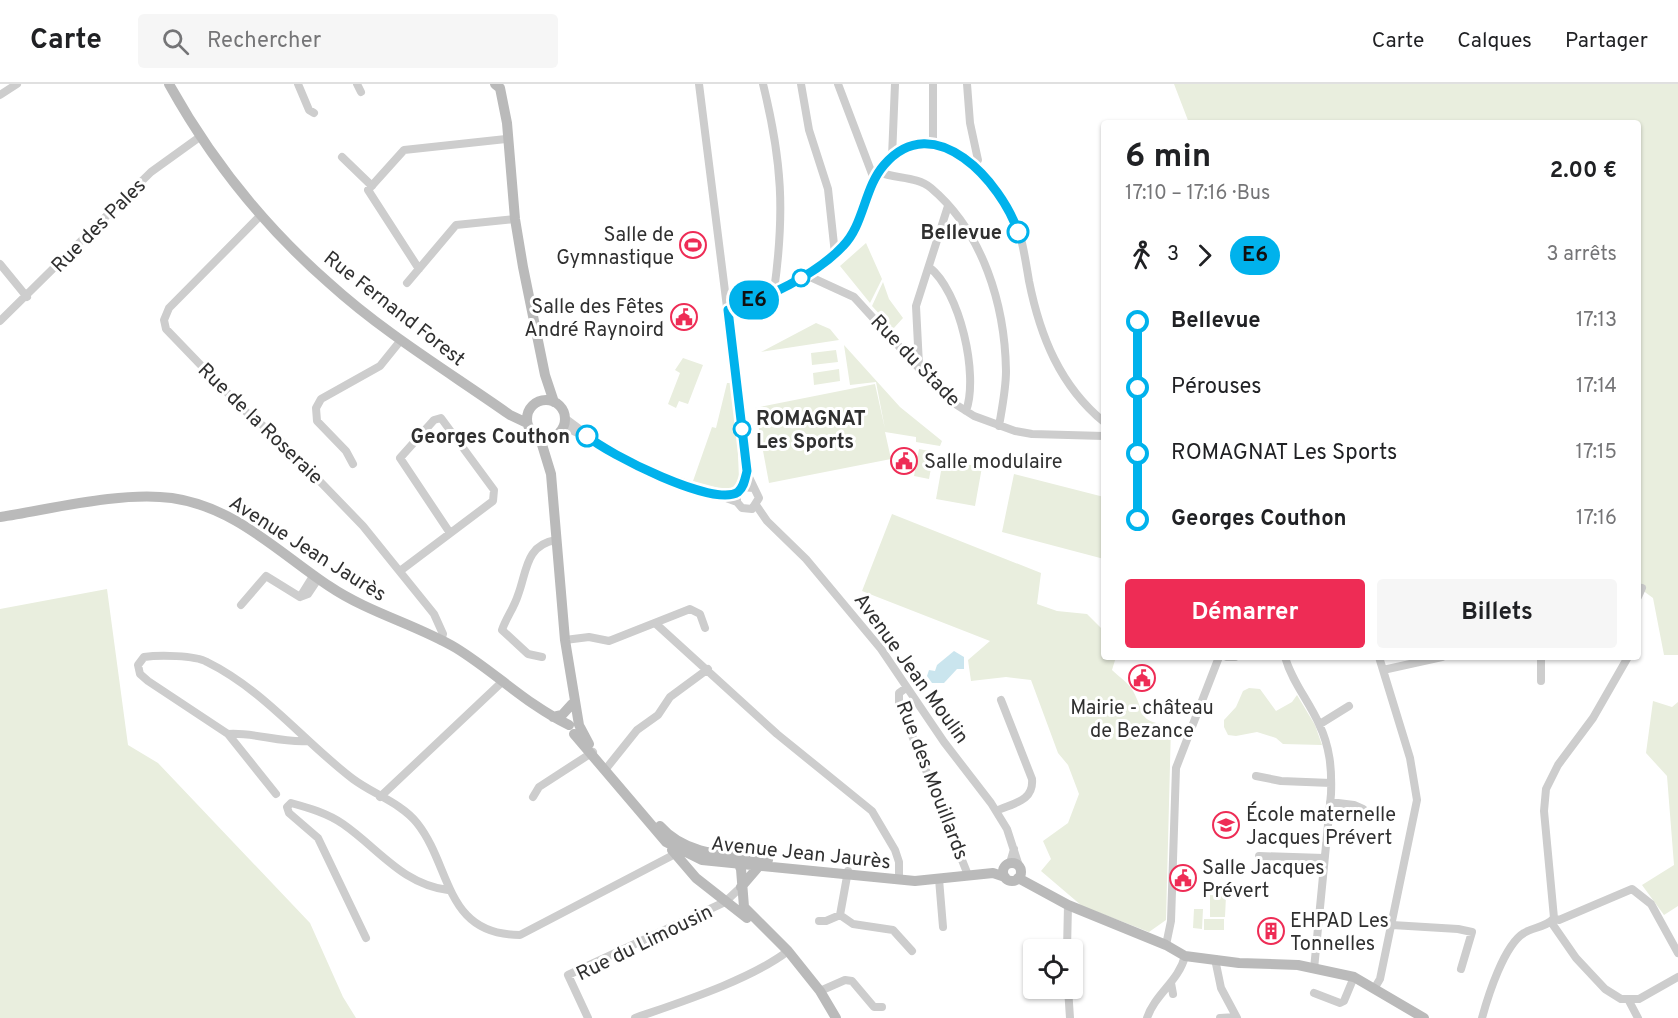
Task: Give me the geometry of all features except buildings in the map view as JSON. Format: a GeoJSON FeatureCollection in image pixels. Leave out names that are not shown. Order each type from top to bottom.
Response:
{"type":"FeatureCollection","features":[{"type":"Feature","properties":{"kind":"main road","name":"Rue Fernand Forest"},"geometry":{"type":"LineString","coordinates":[[170,84],[201,136],[261,214],[328,283],[401,340],[499,408],[527,423]]}},
{"type":"Feature","properties":{"kind":"main road"},"geometry":{"type":"LineString","coordinates":[[496,85],[500,87],[503,101],[515,219],[545,375],[554,402],[562,409],[566,419],[562,430],[552,438],[540,438],[534,434],[527,423],[537,404],[545,375]]}},
{"type":"Feature","properties":{"kind":"main road"},"geometry":{"type":"LineString","coordinates":[[499,408],[510,410],[554,402]]}},
{"type":"Feature","properties":{"kind":"main road"},"geometry":{"type":"LineString","coordinates":[[540,438],[549,466]]}},
{"type":"Feature","properties":{"kind":"main road"},"geometry":{"type":"LineString","coordinates":[[552,438],[549,466],[565,640],[572,689],[573,727]]}},
{"type":"Feature","properties":{"kind":"main road","name":"Avenue Jean Jaurès"},"geometry":{"type":"LineString","coordinates":[[0,517],[125,498],[173,498],[204,506],[242,524],[357,604],[441,641],[538,708],[573,727],[592,753],[667,833],[679,850]]}},
{"type":"Feature","properties":{"kind":"main road"},"geometry":{"type":"LineString","coordinates":[[572,689],[573,727]]}},
{"type":"Feature","properties":{"kind":"main road"},"geometry":{"type":"LineString","coordinates":[[553,717],[562,715],[572,704]]}},
{"type":"Feature","properties":{"kind":"main road","name":"Avenue Jean Jaurès"},"geometry":{"type":"LineString","coordinates":[[538,708],[551,721],[573,727]]}},
{"type":"Feature","properties":{"kind":"main road","name":"Avenue Jean Jaurès"},"geometry":{"type":"LineString","coordinates":[[607,769],[666,842],[679,850],[704,856]]}},
{"type":"Feature","properties":{"kind":"main road"},"geometry":{"type":"LineString","coordinates":[[679,850],[696,878],[725,902],[763,927]]}},
{"type":"Feature","properties":{"kind":"main road"},"geometry":{"type":"LineString","coordinates":[[696,878],[704,856],[737,860],[744,907],[788,951],[820,991],[836,1018]]}},
{"type":"Feature","properties":{"kind":"main road","name":"Avenue Jean Jaurès"},"geometry":{"type":"LineString","coordinates":[[737,860],[759,866],[848,872]]}},
{"type":"Feature","properties":{"kind":"main road","name":"Avenue Jean Jaurès"},"geometry":{"type":"LineString","coordinates":[[737,860],[899,878],[939,879],[968,873]]}},
{"type":"Feature","properties":{"kind":"main road"},"geometry":{"type":"LineString","coordinates":[[741,887],[759,866]]}},
{"type":"Feature","properties":{"kind":"main road","name":"Avenue Jean Jaurès"},"geometry":{"type":"LineString","coordinates":[[899,878],[1009,869],[1012,881],[1018,878],[1066,903]]}},
{"type":"Feature","properties":{"kind":"main road"},"geometry":{"type":"LineString","coordinates":[[1066,903],[1166,945],[1185,956],[1311,968],[1354,976],[1424,1018]]}},
{"type":"Feature","properties":{"kind":"street"},"geometry":{"type":"LineString","coordinates":[[0,95],[17,84]]}},
{"type":"Feature","properties":{"kind":"street"},"geometry":{"type":"LineString","coordinates":[[298,84],[309,110],[314,113]]}},
{"type":"Feature","properties":{"kind":"street"},"geometry":{"type":"LineString","coordinates":[[562,430],[571,430],[587,436],[630,464],[736,502],[746,509],[756,505],[758,494],[753,488],[747,471],[699,84]]}},
{"type":"Feature","properties":{"kind":"street"},"geometry":{"type":"LineString","coordinates":[[763,84],[779,154],[781,183],[780,239],[774,291]]}},
{"type":"Feature","properties":{"kind":"street"},"geometry":{"type":"LineString","coordinates":[[801,84],[809,130],[828,189],[835,254]]}},
{"type":"Feature","properties":{"kind":"street"},"geometry":{"type":"LineString","coordinates":[[838,84],[877,175]]}},
{"type":"Feature","properties":{"kind":"street"},"geometry":{"type":"LineString","coordinates":[[892,157],[895,84]]}},
{"type":"Feature","properties":{"kind":"street"},"geometry":{"type":"LineString","coordinates":[[933,84],[933,145]]}},
{"type":"Feature","properties":{"kind":"street"},"geometry":{"type":"LineString","coordinates":[[967,84],[970,123],[978,160],[975,165]]}},
{"type":"Feature","properties":{"kind":"street"},"geometry":{"type":"LineString","coordinates":[[418,269],[368,190],[404,150],[506,134]]}},
{"type":"Feature","properties":{"kind":"street","name":"Rue des Pales"},"geometry":{"type":"LineString","coordinates":[[0,321],[27,297],[151,172],[201,136]]}},
{"type":"Feature","properties":{"kind":"street"},"geometry":{"type":"LineString","coordinates":[[728,310],[806,275],[835,254],[850,237],[877,175],[892,157],[912,147],[933,145],[953,151],[975,165],[1000,194],[1015,220],[1034,309],[1054,360],[1072,389],[1101,419]]}},
{"type":"Feature","properties":{"kind":"street"},"geometry":{"type":"LineString","coordinates":[[342,157],[372,186]]}},
{"type":"Feature","properties":{"kind":"street"},"geometry":{"type":"LineString","coordinates":[[877,175],[924,184],[965,227],[983,260],[1002,315],[1006,372],[999,426]]}},
{"type":"Feature","properties":{"kind":"street"},"geometry":{"type":"LineString","coordinates":[[919,365],[916,306],[948,207]]}},
{"type":"Feature","properties":{"kind":"street","name":"Rue de la Roseraie"},"geometry":{"type":"LineString","coordinates":[[261,214],[169,308],[164,320],[166,329],[245,411],[278,438],[363,526],[434,614],[443,634],[441,641]]}},
{"type":"Feature","properties":{"kind":"street"},"geometry":{"type":"LineString","coordinates":[[407,284],[456,225],[515,219]]}},
{"type":"Feature","properties":{"kind":"street"},"geometry":{"type":"LineString","coordinates":[[0,264],[27,297]]}},
{"type":"Feature","properties":{"kind":"street"},"geometry":{"type":"LineString","coordinates":[[929,267],[946,287],[963,332],[969,379],[969,402],[966,411]]}},
{"type":"Feature","properties":{"kind":"street","name":"Rue du Stade"},"geometry":{"type":"LineString","coordinates":[[806,275],[854,297],[919,365],[937,388],[966,411],[999,426],[1032,434],[1101,436]]}},
{"type":"Feature","properties":{"kind":"street"},"geometry":{"type":"LineString","coordinates":[[352,464],[346,451],[316,421],[316,408],[321,399],[380,366],[393,353],[401,340]]}},
{"type":"Feature","properties":{"kind":"street"},"geometry":{"type":"LineString","coordinates":[[400,571],[493,501],[495,497],[494,490],[441,418],[434,420],[400,458],[450,533]]}},
{"type":"Feature","properties":{"kind":"street"},"geometry":{"type":"LineString","coordinates":[[566,419],[582,429],[587,436]]}},
{"type":"Feature","properties":{"kind":"street"},"geometry":{"type":"LineString","coordinates":[[736,502],[747,471]]}},
{"type":"Feature","properties":{"kind":"street"},"geometry":{"type":"LineString","coordinates":[[716,496],[753,488]]}},
{"type":"Feature","properties":{"kind":"street","name":"Avenue Jean Moulin"},"geometry":{"type":"LineString","coordinates":[[756,505],[767,521],[806,559],[881,649],[906,688],[996,811],[1014,847],[1009,869]]}},
{"type":"Feature","properties":{"kind":"street","name":"Avenue Jean Moulin"},"geometry":{"type":"LineString","coordinates":[[746,509],[767,521]]}},
{"type":"Feature","properties":{"kind":"street"},"geometry":{"type":"LineString","coordinates":[[542,657],[528,654],[502,630],[519,594],[527,560],[534,550],[545,543],[556,540]]}},
{"type":"Feature","properties":{"kind":"street"},"geometry":{"type":"LineString","coordinates":[[241,605],[266,576],[300,597],[316,577]]}},
{"type":"Feature","properties":{"kind":"street"},"geometry":{"type":"LineString","coordinates":[[565,640],[589,637],[609,641],[690,609],[700,614],[705,628]]}},
{"type":"Feature","properties":{"kind":"street"},"geometry":{"type":"LineString","coordinates":[[655,623],[777,734],[872,811],[895,850],[899,878]]}},
{"type":"Feature","properties":{"kind":"street"},"geometry":{"type":"LineString","coordinates":[[276,794],[228,734],[140,674],[138,665],[140,660],[155,655],[205,660],[255,694],[353,779],[406,812],[417,823],[448,890],[466,917],[496,933],[520,935],[679,850]]}},
{"type":"Feature","properties":{"kind":"street"},"geometry":{"type":"LineString","coordinates":[[1166,945],[1171,921],[1176,768],[1218,660]]}},
{"type":"Feature","properties":{"kind":"street"},"geometry":{"type":"LineString","coordinates":[[1286,660],[1297,688],[1320,724],[1329,751],[1330,802],[1311,968]]}},
{"type":"Feature","properties":{"kind":"street"},"geometry":{"type":"LineString","coordinates":[[1374,989],[1380,979],[1417,800],[1410,758],[1380,660]]}},
{"type":"Feature","properties":{"kind":"street"},"geometry":{"type":"LineString","coordinates":[[1383,670],[1428,660]]}},
{"type":"Feature","properties":{"kind":"street"},"geometry":{"type":"LineString","coordinates":[[1541,660],[1541,681]]}},
{"type":"Feature","properties":{"kind":"street"},"geometry":{"type":"LineString","coordinates":[[1626,660],[1593,718],[1558,765],[1546,789],[1544,811],[1552,920],[1576,958],[1614,996],[1629,1001],[1639,999],[1678,977]]}},
{"type":"Feature","properties":{"kind":"street"},"geometry":{"type":"LineString","coordinates":[[607,769],[637,730],[658,715],[670,697],[708,669]]}},
{"type":"Feature","properties":{"kind":"street"},"geometry":{"type":"LineString","coordinates":[[380,797],[502,682]]}},
{"type":"Feature","properties":{"kind":"street","name":"Rue des Mouillards"},"geometry":{"type":"LineString","coordinates":[[906,688],[898,693],[899,702],[968,873]]}},
{"type":"Feature","properties":{"kind":"street"},"geometry":{"type":"LineString","coordinates":[[996,811],[1029,797],[1033,790],[1032,779],[1001,700]]}},
{"type":"Feature","properties":{"kind":"street"},"geometry":{"type":"LineString","coordinates":[[1320,724],[1349,706]]}},
{"type":"Feature","properties":{"kind":"street"},"geometry":{"type":"LineString","coordinates":[[228,734],[243,733],[293,742],[308,741]]}},
{"type":"Feature","properties":{"kind":"street"},"geometry":{"type":"LineString","coordinates":[[533,797],[539,787],[592,753]]}},
{"type":"Feature","properties":{"kind":"street"},"geometry":{"type":"LineString","coordinates":[[1256,776],[1281,781],[1331,783]]}},
{"type":"Feature","properties":{"kind":"street"},"geometry":{"type":"LineString","coordinates":[[1330,802],[1354,805],[1363,809]]}},
{"type":"Feature","properties":{"kind":"street"},"geometry":{"type":"LineString","coordinates":[[366,938],[318,838],[289,813],[287,807],[291,803],[324,813],[344,825],[406,877],[428,887],[448,890]]}},
{"type":"Feature","properties":{"kind":"street"},"geometry":{"type":"LineString","coordinates":[[1258,856],[1324,858]]}},
{"type":"Feature","properties":{"kind":"street"},"geometry":{"type":"LineString","coordinates":[[840,915],[848,872]]}},
{"type":"Feature","properties":{"kind":"street"},"geometry":{"type":"LineString","coordinates":[[939,879],[943,927]]}},
{"type":"Feature","properties":{"kind":"street"},"geometry":{"type":"LineString","coordinates":[[725,902],[741,887]]}},
{"type":"Feature","properties":{"kind":"street"},"geometry":{"type":"LineString","coordinates":[[1482,1018],[1514,941],[1524,933],[1552,920],[1559,920],[1632,889],[1651,904],[1678,953]]}},
{"type":"Feature","properties":{"kind":"street","name":"Rue du Limousin"},"geometry":{"type":"LineString","coordinates":[[588,1018],[568,975],[725,902]]}},
{"type":"Feature","properties":{"kind":"street"},"geometry":{"type":"LineString","coordinates":[[1066,903],[1067,939]]}},
{"type":"Feature","properties":{"kind":"street"},"geometry":{"type":"LineString","coordinates":[[819,921],[826,921],[840,915]]}},
{"type":"Feature","properties":{"kind":"street"},"geometry":{"type":"LineString","coordinates":[[840,915],[853,924],[893,930],[912,951]]}},
{"type":"Feature","properties":{"kind":"street"},"geometry":{"type":"LineString","coordinates":[[1392,925],[1458,928],[1472,932],[1461,969]]}},
{"type":"Feature","properties":{"kind":"street"},"geometry":{"type":"LineString","coordinates":[[636,1018],[741,977],[775,961],[788,951]]}},
{"type":"Feature","properties":{"kind":"street"},"geometry":{"type":"LineString","coordinates":[[1147,1018],[1150,1009],[1178,974],[1185,956]]}},
{"type":"Feature","properties":{"kind":"street"},"geometry":{"type":"LineString","coordinates":[[1215,960],[1221,988],[1236,1017],[1220,1018]]}},
{"type":"Feature","properties":{"kind":"street"},"geometry":{"type":"LineString","coordinates":[[1314,993],[1340,1003],[1344,1001],[1354,976]]}},
{"type":"Feature","properties":{"kind":"street"},"geometry":{"type":"LineString","coordinates":[[820,991],[845,980],[852,981],[869,1004],[874,1008],[882,1007]]}},
{"type":"Feature","properties":{"kind":"street"},"geometry":{"type":"LineString","coordinates":[[1171,983],[1173,994]]}},
{"type":"Feature","properties":{"kind":"street"},"geometry":{"type":"LineString","coordinates":[[1069,999],[1070,1018]]}},
{"type":"Feature","properties":{"kind":"street"},"geometry":{"type":"LineString","coordinates":[[1629,1001],[1638,1018]]}},
{"type":"Feature","properties":{"kind":"green space"},"geometry":{"type":"Polygon","coordinates":[[[1174,84],[1678,84],[1678,655],[1664,655],[1653,598],[1641,589],[1641,120],[1188,120],[1174,84]]]}},
{"type":"Feature","properties":{"kind":"green space"},"geometry":{"type":"Polygon","coordinates":[[[866,243],[882,279],[870,303],[840,266],[866,243]]]}},
{"type":"Feature","properties":{"kind":"green space"},"geometry":{"type":"Polygon","coordinates":[[[883,282],[889,299],[903,318],[893,329],[872,306],[883,282]]]}},
{"type":"Feature","properties":{"kind":"green space"},"geometry":{"type":"Polygon","coordinates":[[[816,323],[830,329],[839,340],[761,352],[816,323]]]}},
{"type":"Feature","properties":{"kind":"green space"},"geometry":{"type":"Polygon","coordinates":[[[844,345],[900,407],[942,441],[940,446],[916,442],[916,437],[885,432],[891,459],[769,483],[755,408],[875,384],[885,429],[876,382],[850,385],[844,345]]]}},
{"type":"Feature","properties":{"kind":"green space"},"geometry":{"type":"Polygon","coordinates":[[[836,350],[838,362],[812,365],[811,353],[836,350]]]}},
{"type":"Feature","properties":{"kind":"green space"},"geometry":{"type":"Polygon","coordinates":[[[683,358],[703,365],[688,404],[679,401],[676,408],[668,404],[680,373],[675,370],[683,358]]]}},
{"type":"Feature","properties":{"kind":"green space"},"geometry":{"type":"Polygon","coordinates":[[[839,369],[840,381],[814,385],[813,373],[839,369]]]}},
{"type":"Feature","properties":{"kind":"green space"},"geometry":{"type":"Polygon","coordinates":[[[727,383],[731,383],[737,430],[739,479],[732,489],[726,490],[693,481],[712,427],[716,428],[727,383]]]}},
{"type":"Feature","properties":{"kind":"green space"},"geometry":{"type":"Polygon","coordinates":[[[919,449],[934,452],[929,479],[914,476],[919,449]]]}},
{"type":"Feature","properties":{"kind":"green space"},"geometry":{"type":"Polygon","coordinates":[[[943,460],[982,467],[975,506],[936,499],[943,460]]]}},
{"type":"Feature","properties":{"kind":"green space"},"geometry":{"type":"Polygon","coordinates":[[[1014,474],[1101,496],[1101,558],[1002,532],[1014,474]]]}},
{"type":"Feature","properties":{"kind":"green space"},"geometry":{"type":"Polygon","coordinates":[[[892,514],[1041,573],[1037,604],[1057,611],[1087,614],[1101,628],[1101,660],[1115,660],[1112,670],[1131,688],[1147,719],[1171,726],[1166,920],[1149,932],[1082,906],[1041,871],[1051,859],[1043,841],[1068,823],[1079,794],[1068,765],[1058,753],[1031,680],[1006,677],[971,681],[968,660],[990,641],[862,591],[892,514]]]}},
{"type":"Feature","properties":{"kind":"green space"},"geometry":{"type":"Polygon","coordinates":[[[107,589],[128,745],[158,763],[310,923],[343,997],[356,1018],[0,1018],[0,609],[107,589]]]}},
{"type":"Feature","properties":{"kind":"green space"},"geometry":{"type":"Polygon","coordinates":[[[1249,688],[1260,689],[1276,711],[1292,702],[1297,695],[1315,725],[1322,745],[1283,744],[1276,738],[1257,732],[1236,736],[1228,735],[1224,727],[1224,720],[1236,707],[1243,691],[1249,688]]]}},
{"type":"Feature","properties":{"kind":"green space"},"geometry":{"type":"Polygon","coordinates":[[[1653,701],[1672,707],[1678,702],[1678,906],[1664,915],[1642,885],[1674,865],[1667,776],[1646,753],[1653,701]]]}},
{"type":"Feature","properties":{"kind":"green space"},"geometry":{"type":"Polygon","coordinates":[[[1210,895],[1226,896],[1225,917],[1210,917],[1210,895]]]}},
{"type":"Feature","properties":{"kind":"green space"},"geometry":{"type":"Polygon","coordinates":[[[1194,909],[1203,909],[1202,929],[1193,928],[1194,909]]]}},
{"type":"Feature","properties":{"kind":"green space"},"geometry":{"type":"Polygon","coordinates":[[[1204,919],[1224,919],[1224,930],[1204,930],[1204,919]]]}},
{"type":"Feature","properties":{"kind":"water"},"geometry":{"type":"Polygon","coordinates":[[[954,651],[964,657],[964,669],[957,669],[944,683],[932,683],[927,676],[929,670],[935,671],[937,665],[954,651]]]}},
{"type":"Feature","properties":{"kind":"bus line","name":"E6"},"geometry":{"type":"LineString","coordinates":[[587,436],[621,460],[692,488],[716,496],[737,493],[745,482],[747,471],[728,310],[737,308],[806,275],[825,263],[845,245],[874,179],[892,157],[901,152],[912,147],[933,145],[946,148],[968,159],[1000,194],[1012,214],[1018,232]]}},
{"type":"Feature","properties":{"kind":"place","name":"Bellevue"},"geometry":{"type":"Point","coordinates":[1018,232]}},
{"type":"Feature","properties":{"kind":"place","name":"Salle de Gymnastique"},"geometry":{"type":"Point","coordinates":[693,245]}},
{"type":"Feature","properties":{"kind":"place","name":"Salle des Fêtes André Raynoird"},"geometry":{"type":"Point","coordinates":[684,317]}},
{"type":"Feature","properties":{"kind":"place","name":"ROMAGNAT Les Sports"},"geometry":{"type":"Point","coordinates":[742,429]}},
{"type":"Feature","properties":{"kind":"place","name":"Georges Couthon"},"geometry":{"type":"Point","coordinates":[587,436]}},
{"type":"Feature","properties":{"kind":"place","name":"Salle modulaire"},"geometry":{"type":"Point","coordinates":[904,461]}},
{"type":"Feature","properties":{"kind":"place","name":"Mairie - château de Bezance"},"geometry":{"type":"Point","coordinates":[1142,678]}},
{"type":"Feature","properties":{"kind":"place","name":"École maternelle Jacques Prévert"},"geometry":{"type":"Point","coordinates":[1226,825]}},
{"type":"Feature","properties":{"kind":"place","name":"Salle Jacques Prévert"},"geometry":{"type":"Point","coordinates":[1183,878]}},
{"type":"Feature","properties":{"kind":"place","name":"EHPAD Les Tonnelles"},"geometry":{"type":"Point","coordinates":[1271,931]}}]}
